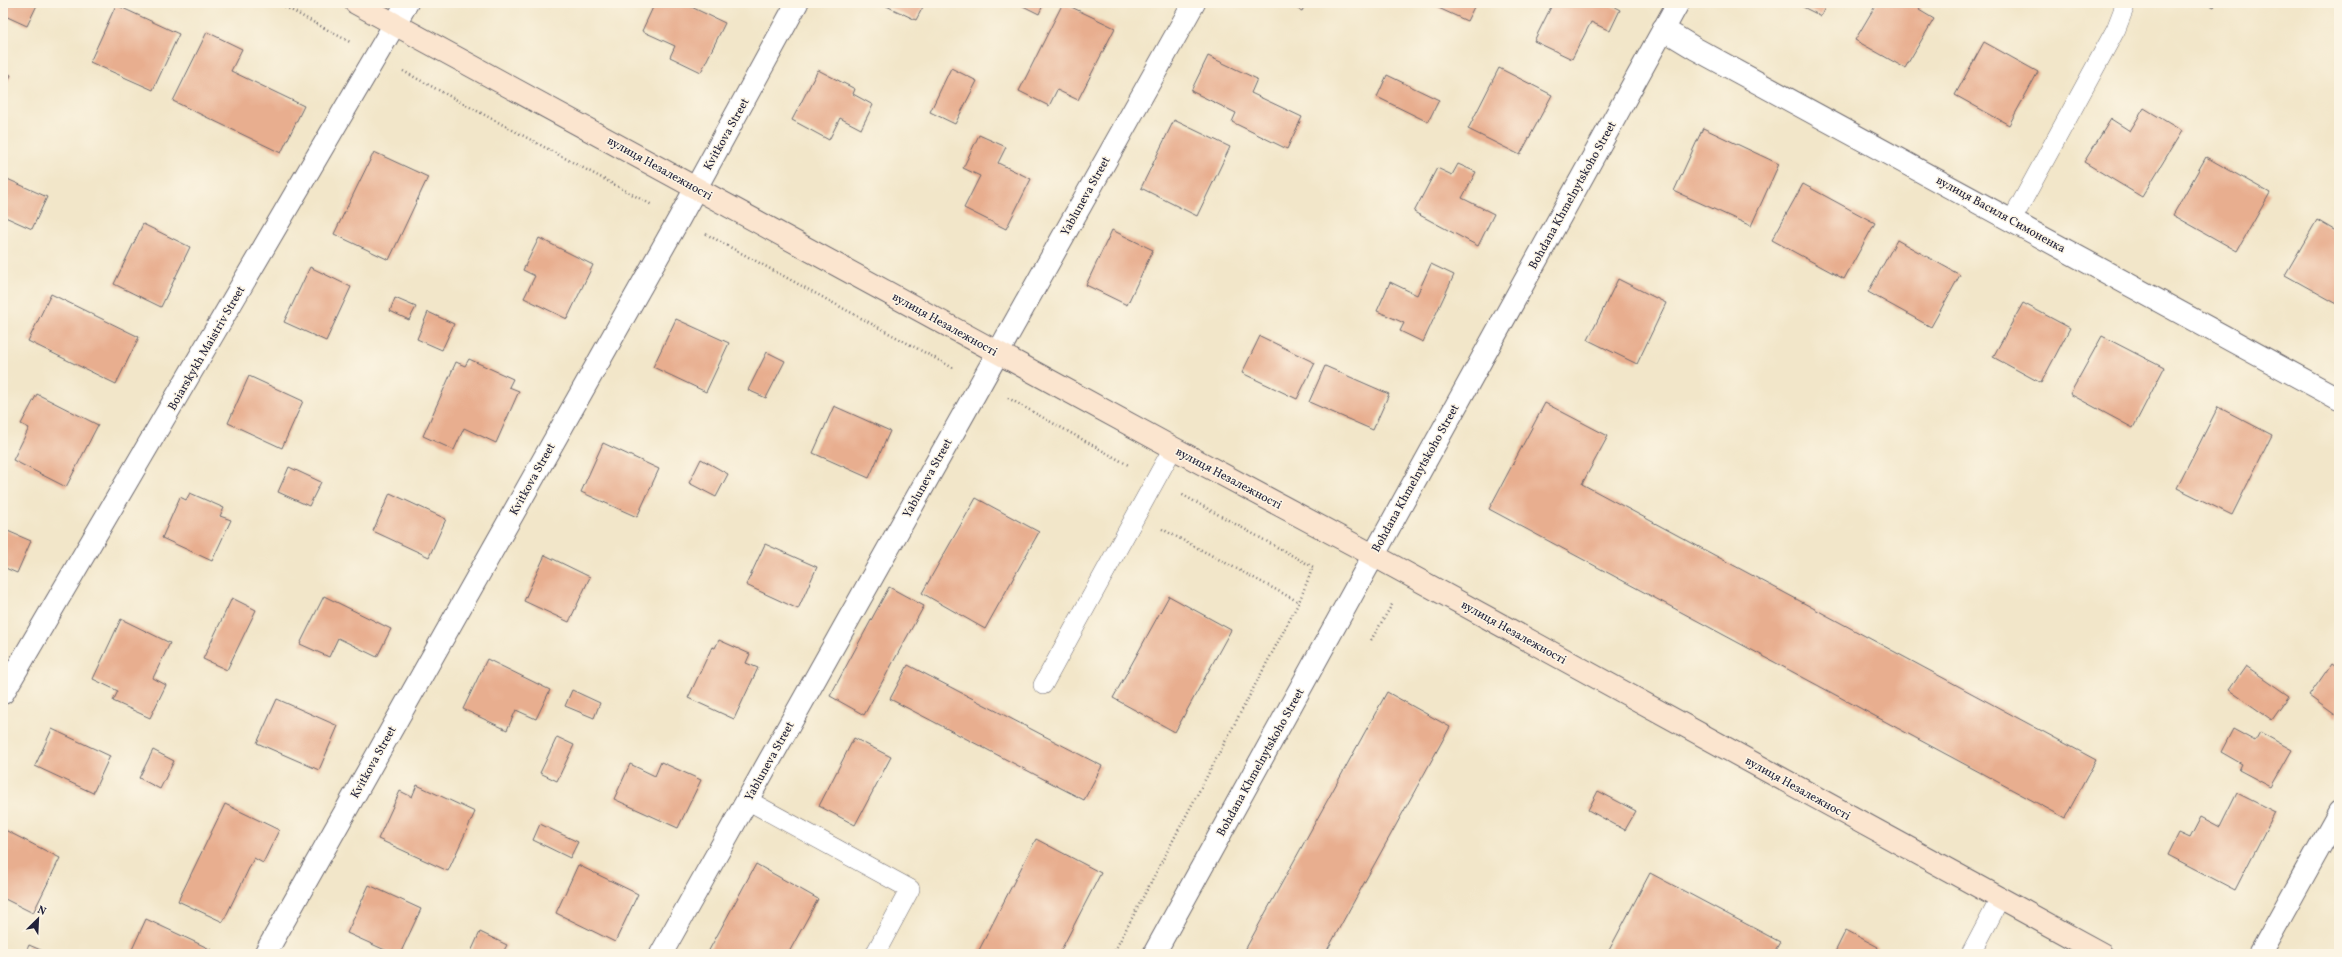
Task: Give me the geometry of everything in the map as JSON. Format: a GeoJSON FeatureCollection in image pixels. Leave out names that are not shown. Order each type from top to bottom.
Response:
{"type":"FeatureCollection","features":[{"type":"Feature","properties":{"kind":"main road","name":"вулиця Незалежності"},"geometry":{"type":"LineString","coordinates":[[356,3],[1173,448],[1373,555],[2102,954]]}},
{"type":"Feature","properties":{"kind":"street","name":"Boiarskykh Maistriv Street"},"geometry":{"type":"LineString","coordinates":[[3,693],[396,25],[407,3]]}},
{"type":"Feature","properties":{"kind":"street","name":"Kvitkova Street"},"geometry":{"type":"LineString","coordinates":[[265,954],[679,219],[797,3]]}},
{"type":"Feature","properties":{"kind":"street","name":"Yabluneva Street"},"geometry":{"type":"LineString","coordinates":[[661,954],[980,382],[1194,3]]}},
{"type":"Feature","properties":{"kind":"street","name":"Bohdana Khmelnytskoho Street"},"geometry":{"type":"LineString","coordinates":[[1154,954],[1678,3]]}},
{"type":"Feature","properties":{"kind":"street","name":"вулиця Василя Симоненка"},"geometry":{"type":"LineString","coordinates":[[1664,29],[1696,49],[2339,399]]}},
{"type":"Feature","properties":{"kind":"street"},"geometry":{"type":"LineString","coordinates":[[2260,954],[2339,812]]}},
{"type":"Feature","properties":{"kind":"lane"},"geometry":{"type":"LineString","coordinates":[[2012,220],[2116,29],[2126,3]]}},
{"type":"Feature","properties":{"kind":"lane"},"geometry":{"type":"LineString","coordinates":[[1043,685],[1173,448]]}},
{"type":"Feature","properties":{"kind":"lane"},"geometry":{"type":"LineString","coordinates":[[747,800],[910,889],[875,954]]}},
{"type":"Feature","properties":{"kind":"lane"},"geometry":{"type":"LineString","coordinates":[[1971,954],[2000,898]]}},
{"type":"Feature","properties":{"kind":"path"},"geometry":{"type":"LineString","coordinates":[[278,3],[980,382]]}},
{"type":"Feature","properties":{"kind":"path"},"geometry":{"type":"LineString","coordinates":[[1112,954],[1299,602],[1136,515]]}},
{"type":"Feature","properties":{"kind":"path"},"geometry":{"type":"LineString","coordinates":[[1371,640],[1393,603]]}},
{"type":"Feature","properties":{"kind":"building"},"geometry":{"type":"Polygon","coordinates":[[[3,3],[38,3],[27,26],[3,15],[3,3]]]}},
{"type":"Feature","properties":{"kind":"building"},"geometry":{"type":"Polygon","coordinates":[[[655,3],[683,3],[725,23],[701,72],[670,57],[675,46],[642,31],[655,3]]]}},
{"type":"Feature","properties":{"kind":"building"},"geometry":{"type":"Polygon","coordinates":[[[880,3],[925,3],[916,20],[880,3]]]}},
{"type":"Feature","properties":{"kind":"building"},"geometry":{"type":"Polygon","coordinates":[[[1017,3],[1044,3],[1039,14],[1017,3]]]}},
{"type":"Feature","properties":{"kind":"building"},"geometry":{"type":"Polygon","coordinates":[[[1063,3],[1115,28],[1078,100],[1057,90],[1049,106],[1019,91],[1063,3]]]}},
{"type":"Feature","properties":{"kind":"building"},"geometry":{"type":"Polygon","coordinates":[[[1286,3],[1306,3],[1302,11],[1286,3]]]}},
{"type":"Feature","properties":{"kind":"building"},"geometry":{"type":"Polygon","coordinates":[[[1433,3],[1476,3],[1467,21],[1432,5],[1433,3]]]}},
{"type":"Feature","properties":{"kind":"building"},"geometry":{"type":"Polygon","coordinates":[[[1553,3],[1607,3],[1620,10],[1610,31],[1591,22],[1572,59],[1534,41],[1553,3]]]}},
{"type":"Feature","properties":{"kind":"building"},"geometry":{"type":"Polygon","coordinates":[[[1795,3],[1827,3],[1821,16],[1795,3]]]}},
{"type":"Feature","properties":{"kind":"building"},"geometry":{"type":"Polygon","coordinates":[[[1877,3],[1923,3],[1919,10],[1934,19],[1905,68],[1855,40],[1877,3]]]}},
{"type":"Feature","properties":{"kind":"building"},"geometry":{"type":"Polygon","coordinates":[[[2206,3],[2216,3],[2214,7],[2206,3]]]}},
{"type":"Feature","properties":{"kind":"building"},"geometry":{"type":"Polygon","coordinates":[[[116,5],[179,34],[153,90],[90,62],[116,5]]]}},
{"type":"Feature","properties":{"kind":"building"},"geometry":{"type":"Polygon","coordinates":[[[207,32],[242,49],[231,71],[304,106],[281,153],[173,101],[207,32]]]}},
{"type":"Feature","properties":{"kind":"building"},"geometry":{"type":"Polygon","coordinates":[[[1984,42],[2038,72],[2009,125],[1955,95],[1984,42]]]}},
{"type":"Feature","properties":{"kind":"building"},"geometry":{"type":"Polygon","coordinates":[[[1208,56],[1257,79],[1251,93],[1302,117],[1287,149],[1232,122],[1236,113],[1191,91],[1208,56]]]}},
{"type":"Feature","properties":{"kind":"building"},"geometry":{"type":"Polygon","coordinates":[[[951,68],[977,81],[955,124],[930,112],[951,68]]]}},
{"type":"Feature","properties":{"kind":"building"},"geometry":{"type":"Polygon","coordinates":[[[1499,68],[1552,95],[1520,155],[1468,129],[1499,68]]]}},
{"type":"Feature","properties":{"kind":"building"},"geometry":{"type":"Polygon","coordinates":[[[818,70],[855,89],[853,94],[873,105],[861,129],[840,118],[829,140],[792,120],[818,70]]]}},
{"type":"Feature","properties":{"kind":"building"},"geometry":{"type":"Polygon","coordinates":[[[3,71],[11,75],[3,92],[3,71]]]}},
{"type":"Feature","properties":{"kind":"building"},"geometry":{"type":"Polygon","coordinates":[[[1387,75],[1439,100],[1428,122],[1377,97],[1387,75]]]}},
{"type":"Feature","properties":{"kind":"building"},"geometry":{"type":"Polygon","coordinates":[[[2144,108],[2182,131],[2142,197],[2084,162],[2111,119],[2130,131],[2144,108]]]}},
{"type":"Feature","properties":{"kind":"building"},"geometry":{"type":"Polygon","coordinates":[[[1174,120],[1230,147],[1197,216],[1141,188],[1174,120]]]}},
{"type":"Feature","properties":{"kind":"building"},"geometry":{"type":"Polygon","coordinates":[[[1703,128],[1779,164],[1751,226],[1674,191],[1703,128]]]}},
{"type":"Feature","properties":{"kind":"building"},"geometry":{"type":"Polygon","coordinates":[[[979,135],[1006,147],[998,163],[1031,179],[1006,229],[964,208],[980,176],[963,168],[979,135]]]}},
{"type":"Feature","properties":{"kind":"building"},"geometry":{"type":"Polygon","coordinates":[[[374,152],[428,177],[389,260],[334,234],[374,152]]]}},
{"type":"Feature","properties":{"kind":"building"},"geometry":{"type":"Polygon","coordinates":[[[2206,157],[2270,193],[2237,251],[2173,215],[2206,157]]]}},
{"type":"Feature","properties":{"kind":"building"},"geometry":{"type":"Polygon","coordinates":[[[1458,164],[1476,172],[1462,198],[1494,214],[1478,246],[1414,212],[1437,168],[1452,175],[1458,164]]]}},
{"type":"Feature","properties":{"kind":"building"},"geometry":{"type":"Polygon","coordinates":[[[3,177],[47,197],[32,229],[3,216],[3,177]]]}},
{"type":"Feature","properties":{"kind":"building"},"geometry":{"type":"Polygon","coordinates":[[[1803,184],[1875,223],[1844,279],[1772,240],[1803,184]]]}},
{"type":"Feature","properties":{"kind":"building"},"geometry":{"type":"Polygon","coordinates":[[[2317,220],[2339,233],[2339,305],[2285,275],[2317,220]]]}},
{"type":"Feature","properties":{"kind":"building"},"geometry":{"type":"Polygon","coordinates":[[[143,224],[190,247],[161,307],[114,284],[143,224]]]}},
{"type":"Feature","properties":{"kind":"building"},"geometry":{"type":"Polygon","coordinates":[[[1112,230],[1153,250],[1127,305],[1086,285],[1112,230]]]}},
{"type":"Feature","properties":{"kind":"building"},"geometry":{"type":"Polygon","coordinates":[[[539,238],[593,265],[567,319],[524,298],[535,276],[523,270],[539,238]]]}},
{"type":"Feature","properties":{"kind":"building"},"geometry":{"type":"Polygon","coordinates":[[[1897,240],[1960,275],[1931,327],[1868,292],[1897,240]]]}},
{"type":"Feature","properties":{"kind":"building"},"geometry":{"type":"Polygon","coordinates":[[[1431,264],[1454,275],[1423,342],[1400,331],[1404,323],[1377,311],[1390,282],[1417,295],[1431,264]]]}},
{"type":"Feature","properties":{"kind":"building"},"geometry":{"type":"Polygon","coordinates":[[[310,267],[351,287],[326,341],[284,322],[310,267]]]}},
{"type":"Feature","properties":{"kind":"building"},"geometry":{"type":"Polygon","coordinates":[[[1618,279],[1666,303],[1637,364],[1588,340],[1618,279]]]}},
{"type":"Feature","properties":{"kind":"building"},"geometry":{"type":"Polygon","coordinates":[[[51,294],[139,337],[116,384],[28,341],[51,294]]]}},
{"type":"Feature","properties":{"kind":"building"},"geometry":{"type":"Polygon","coordinates":[[[395,298],[416,307],[409,320],[390,311],[395,298]]]}},
{"type":"Feature","properties":{"kind":"building"},"geometry":{"type":"Polygon","coordinates":[[[2023,303],[2070,328],[2041,383],[1993,357],[2023,303]]]}},
{"type":"Feature","properties":{"kind":"building"},"geometry":{"type":"Polygon","coordinates":[[[428,312],[454,324],[442,350],[417,339],[428,312]]]}},
{"type":"Feature","properties":{"kind":"building"},"geometry":{"type":"Polygon","coordinates":[[[676,319],[729,343],[706,392],[653,367],[676,319]]]}},
{"type":"Feature","properties":{"kind":"building"},"geometry":{"type":"Polygon","coordinates":[[[1260,336],[1315,363],[1297,399],[1242,373],[1260,336]]]}},
{"type":"Feature","properties":{"kind":"building"},"geometry":{"type":"Polygon","coordinates":[[[2102,336],[2164,368],[2133,428],[2070,394],[2102,336]]]}},
{"type":"Feature","properties":{"kind":"building"},"geometry":{"type":"Polygon","coordinates":[[[767,352],[785,361],[766,398],[748,390],[767,352]]]}},
{"type":"Feature","properties":{"kind":"building"},"geometry":{"type":"Polygon","coordinates":[[[469,359],[513,379],[509,387],[519,391],[496,443],[464,428],[454,450],[423,436],[456,362],[465,366],[469,359]]]}},
{"type":"Feature","properties":{"kind":"building"},"geometry":{"type":"Polygon","coordinates":[[[1325,366],[1389,394],[1373,430],[1309,402],[1325,366]]]}},
{"type":"Feature","properties":{"kind":"building"},"geometry":{"type":"Polygon","coordinates":[[[249,376],[303,401],[282,448],[228,423],[249,376]]]}},
{"type":"Feature","properties":{"kind":"building"},"geometry":{"type":"Polygon","coordinates":[[[37,394],[98,425],[66,487],[13,460],[29,428],[21,424],[37,394]]]}},
{"type":"Feature","properties":{"kind":"building"},"geometry":{"type":"Polygon","coordinates":[[[1545,403],[1608,436],[1582,484],[2096,760],[2065,818],[1489,509],[1545,403]]]}},
{"type":"Feature","properties":{"kind":"building"},"geometry":{"type":"Polygon","coordinates":[[[834,406],[890,431],[869,478],[813,453],[834,406]]]}},
{"type":"Feature","properties":{"kind":"building"},"geometry":{"type":"Polygon","coordinates":[[[2218,407],[2272,435],[2232,515],[2177,488],[2218,407]]]}},
{"type":"Feature","properties":{"kind":"building"},"geometry":{"type":"Polygon","coordinates":[[[603,443],[659,469],[637,517],[581,492],[603,443]]]}},
{"type":"Feature","properties":{"kind":"building"},"geometry":{"type":"Polygon","coordinates":[[[701,459],[728,474],[716,497],[689,483],[701,459]]]}},
{"type":"Feature","properties":{"kind":"building"},"geometry":{"type":"Polygon","coordinates":[[[289,467],[321,482],[309,506],[278,492],[289,467]]]}},
{"type":"Feature","properties":{"kind":"building"},"geometry":{"type":"Polygon","coordinates":[[[190,493],[224,508],[220,516],[231,520],[212,561],[162,538],[180,497],[186,500],[190,493]]]}},
{"type":"Feature","properties":{"kind":"building"},"geometry":{"type":"Polygon","coordinates":[[[390,493],[446,519],[429,557],[373,531],[390,493]]]}},
{"type":"Feature","properties":{"kind":"building"},"geometry":{"type":"Polygon","coordinates":[[[976,498],[1039,532],[985,629],[922,593],[976,498]]]}},
{"type":"Feature","properties":{"kind":"building"},"geometry":{"type":"Polygon","coordinates":[[[3,529],[31,541],[17,573],[3,567],[3,529]]]}},
{"type":"Feature","properties":{"kind":"building"},"geometry":{"type":"Polygon","coordinates":[[[765,544],[817,567],[798,609],[746,585],[765,544]]]}},
{"type":"Feature","properties":{"kind":"building"},"geometry":{"type":"Polygon","coordinates":[[[545,555],[590,577],[569,622],[524,601],[545,555]]]}},
{"type":"Feature","properties":{"kind":"building"},"geometry":{"type":"Polygon","coordinates":[[[889,587],[924,606],[864,715],[830,696],[889,587]]]}},
{"type":"Feature","properties":{"kind":"building"},"geometry":{"type":"Polygon","coordinates":[[[324,596],[391,629],[377,657],[338,638],[329,657],[300,644],[324,596]]]}},
{"type":"Feature","properties":{"kind":"building"},"geometry":{"type":"Polygon","coordinates":[[[1169,596],[1231,630],[1175,732],[1113,698],[1169,596]]]}},
{"type":"Feature","properties":{"kind":"building"},"geometry":{"type":"Polygon","coordinates":[[[232,598],[256,610],[227,670],[203,659],[232,598]]]}},
{"type":"Feature","properties":{"kind":"building"},"geometry":{"type":"Polygon","coordinates":[[[121,619],[170,643],[153,678],[166,685],[150,718],[113,701],[118,691],[93,679],[121,619]]]}},
{"type":"Feature","properties":{"kind":"building"},"geometry":{"type":"Polygon","coordinates":[[[719,640],[750,654],[746,663],[758,668],[734,719],[688,698],[712,647],[715,648],[719,640]]]}},
{"type":"Feature","properties":{"kind":"building"},"geometry":{"type":"Polygon","coordinates":[[[487,659],[550,690],[536,719],[516,710],[507,730],[463,709],[487,659]]]}},
{"type":"Feature","properties":{"kind":"building"},"geometry":{"type":"Polygon","coordinates":[[[2332,663],[2339,668],[2338,717],[2309,696],[2332,663]]]}},
{"type":"Feature","properties":{"kind":"building"},"geometry":{"type":"Polygon","coordinates":[[[908,665],[1102,766],[1084,800],[890,699],[908,665]]]}},
{"type":"Feature","properties":{"kind":"building"},"geometry":{"type":"Polygon","coordinates":[[[2246,666],[2289,696],[2272,720],[2229,690],[2246,666]]]}},
{"type":"Feature","properties":{"kind":"building"},"geometry":{"type":"Polygon","coordinates":[[[572,690],[600,703],[594,718],[565,706],[572,690]]]}},
{"type":"Feature","properties":{"kind":"building"},"geometry":{"type":"Polygon","coordinates":[[[1387,692],[1450,727],[1325,954],[1252,954],[1245,950],[1387,692]]]}},
{"type":"Feature","properties":{"kind":"building"},"geometry":{"type":"Polygon","coordinates":[[[277,699],[338,726],[319,770],[257,743],[277,699]]]}},
{"type":"Feature","properties":{"kind":"building"},"geometry":{"type":"Polygon","coordinates":[[[52,729],[110,756],[93,793],[35,766],[52,729]]]}},
{"type":"Feature","properties":{"kind":"building"},"geometry":{"type":"Polygon","coordinates":[[[2233,729],[2255,741],[2260,732],[2292,750],[2271,787],[2239,770],[2242,764],[2221,752],[2233,729]]]}},
{"type":"Feature","properties":{"kind":"building"},"geometry":{"type":"Polygon","coordinates":[[[557,737],[574,745],[557,781],[540,773],[557,737]]]}},
{"type":"Feature","properties":{"kind":"building"},"geometry":{"type":"Polygon","coordinates":[[[854,738],[891,757],[855,825],[819,806],[854,738]]]}},
{"type":"Feature","properties":{"kind":"building"},"geometry":{"type":"Polygon","coordinates":[[[153,750],[174,761],[160,789],[139,778],[153,750]]]}},
{"type":"Feature","properties":{"kind":"building"},"geometry":{"type":"Polygon","coordinates":[[[661,762],[701,780],[678,828],[614,799],[630,764],[655,776],[661,762]]]}},
{"type":"Feature","properties":{"kind":"building"},"geometry":{"type":"Polygon","coordinates":[[[417,785],[475,812],[448,871],[378,839],[400,791],[412,797],[417,785]]]}},
{"type":"Feature","properties":{"kind":"building"},"geometry":{"type":"Polygon","coordinates":[[[1598,791],[1636,811],[1625,830],[1588,810],[1598,791]]]}},
{"type":"Feature","properties":{"kind":"building"},"geometry":{"type":"Polygon","coordinates":[[[2237,793],[2275,812],[2235,890],[2168,855],[2179,833],[2190,838],[2201,817],[2220,827],[2237,793]]]}},
{"type":"Feature","properties":{"kind":"building"},"geometry":{"type":"Polygon","coordinates":[[[225,804],[279,830],[263,863],[254,858],[223,922],[178,901],[225,804]]]}},
{"type":"Feature","properties":{"kind":"building"},"geometry":{"type":"Polygon","coordinates":[[[540,824],[578,842],[570,858],[533,840],[540,824]]]}},
{"type":"Feature","properties":{"kind":"building"},"geometry":{"type":"Polygon","coordinates":[[[3,829],[60,858],[33,913],[3,898],[3,829]]]}},
{"type":"Feature","properties":{"kind":"building"},"geometry":{"type":"Polygon","coordinates":[[[1036,839],[1101,873],[1059,954],[977,954],[1036,839]]]}},
{"type":"Feature","properties":{"kind":"building"},"geometry":{"type":"Polygon","coordinates":[[[756,864],[818,899],[788,954],[707,954],[756,864]]]}},
{"type":"Feature","properties":{"kind":"building"},"geometry":{"type":"Polygon","coordinates":[[[578,865],[638,894],[615,942],[556,913],[578,865]]]}},
{"type":"Feature","properties":{"kind":"building"},"geometry":{"type":"Polygon","coordinates":[[[1650,873],[1780,942],[1773,954],[1607,954],[1650,873]]]}},
{"type":"Feature","properties":{"kind":"building"},"geometry":{"type":"Polygon","coordinates":[[[369,885],[421,909],[400,954],[394,954],[347,933],[369,885]]]}},
{"type":"Feature","properties":{"kind":"building"},"geometry":{"type":"Polygon","coordinates":[[[146,919],[212,950],[210,954],[130,954],[146,919]]]}},
{"type":"Feature","properties":{"kind":"building"},"geometry":{"type":"Polygon","coordinates":[[[1846,930],[1878,947],[1875,954],[1834,954],[1846,930]]]}},
{"type":"Feature","properties":{"kind":"building"},"geometry":{"type":"Polygon","coordinates":[[[480,932],[507,945],[502,954],[470,954],[480,932]]]}},
{"type":"Feature","properties":{"kind":"building"},"geometry":{"type":"Polygon","coordinates":[[[29,945],[50,954],[25,954],[29,945]]]}}]}
